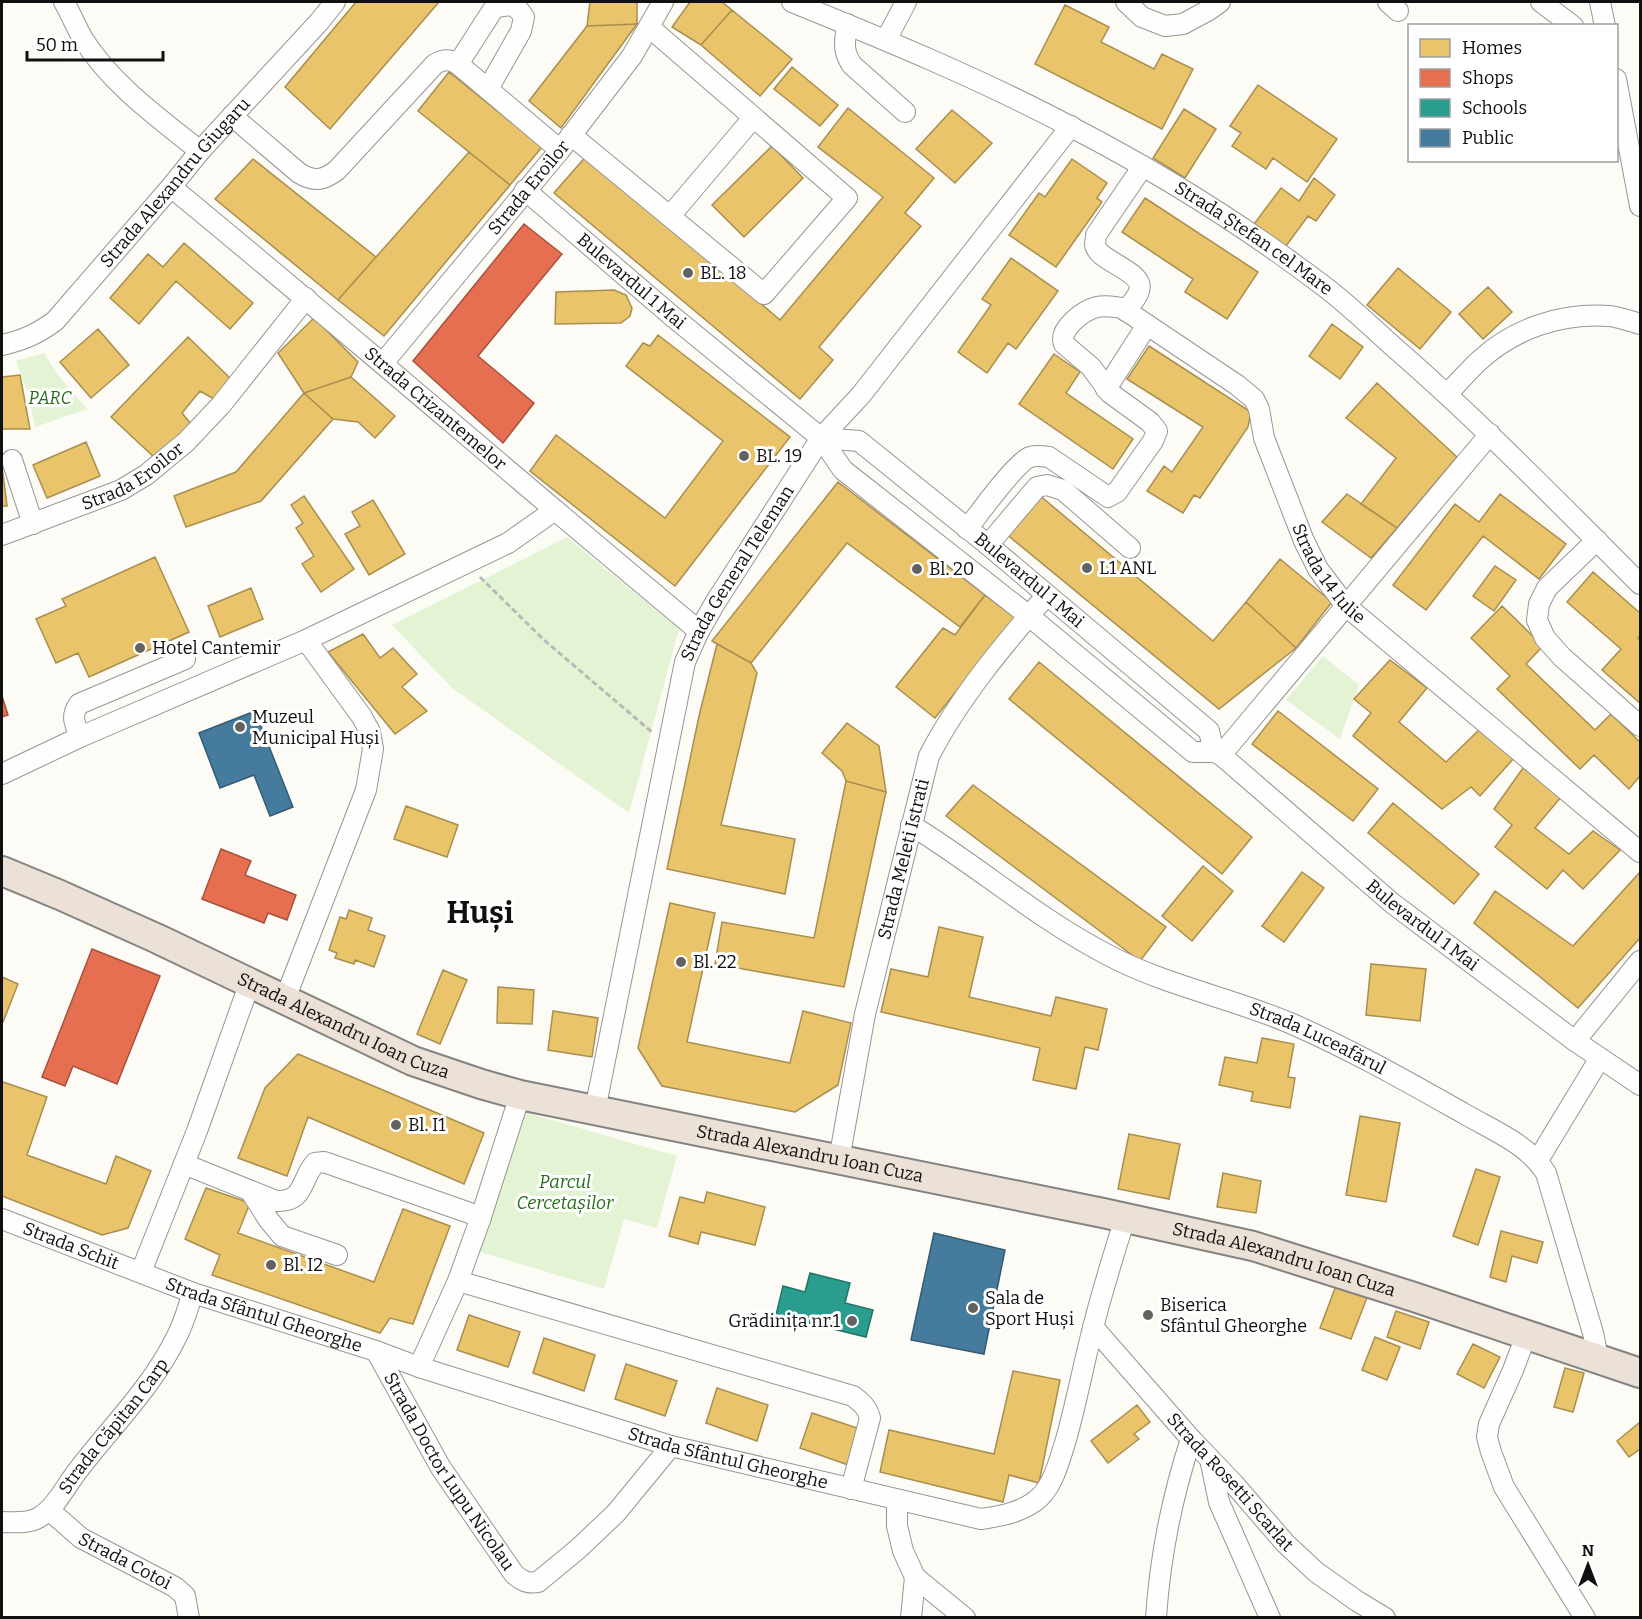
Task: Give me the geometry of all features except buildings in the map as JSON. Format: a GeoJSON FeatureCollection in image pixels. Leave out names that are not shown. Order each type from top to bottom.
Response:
{"type":"FeatureCollection","features":[{"type":"Feature","properties":{"kind":"highway","name":"Strada Alexandru Ioan Cuza"},"geometry":{"type":"LineString","coordinates":[[2,871],[250,982],[413,1061],[472,1082],[520,1095],[1253,1246],[1641,1372]]}},
{"type":"Feature","properties":{"kind":"street"},"geometry":{"type":"LineString","coordinates":[[64,2],[83,38],[97,58],[148,110],[200,151]]}},
{"type":"Feature","properties":{"kind":"street","name":"Strada Alexandru Giugaru"},"geometry":{"type":"LineString","coordinates":[[2,345],[30,338],[55,321],[200,151],[335,2]]}},
{"type":"Feature","properties":{"kind":"street","name":"Strada Eroilor"},"geometry":{"type":"LineString","coordinates":[[382,363],[566,142],[632,56],[663,2]]}},
{"type":"Feature","properties":{"kind":"street","name":"Strada Ștefan cel Mare"},"geometry":{"type":"LineString","coordinates":[[792,2],[885,40],[1071,126],[1143,166],[1270,247],[1323,285],[1447,394],[1641,584]]}},
{"type":"Feature","properties":{"kind":"street"},"geometry":{"type":"LineString","coordinates":[[885,40],[906,2]]}},
{"type":"Feature","properties":{"kind":"street"},"geometry":{"type":"LineString","coordinates":[[1126,2],[1142,17],[1165,26],[1183,24],[1220,2]]}},
{"type":"Feature","properties":{"kind":"street"},"geometry":{"type":"LineString","coordinates":[[1541,2],[1570,24]]}},
{"type":"Feature","properties":{"kind":"street"},"geometry":{"type":"LineString","coordinates":[[1600,2],[1605,24]]}},
{"type":"Feature","properties":{"kind":"street"},"geometry":{"type":"LineString","coordinates":[[458,64],[494,8],[507,4],[518,8],[524,17],[521,31],[488,89]]}},
{"type":"Feature","properties":{"kind":"street"},"geometry":{"type":"LineString","coordinates":[[847,24],[844,49],[846,57],[852,66],[905,112]]}},
{"type":"Feature","properties":{"kind":"street"},"geometry":{"type":"LineString","coordinates":[[232,116],[299,173],[308,178],[328,177],[435,64],[442,60],[450,60],[670,216],[764,294],[847,198],[649,27]]}},
{"type":"Feature","properties":{"kind":"street"},"geometry":{"type":"LineString","coordinates":[[1618,85],[1637,171],[1641,206]]}},
{"type":"Feature","properties":{"kind":"street"},"geometry":{"type":"LineString","coordinates":[[670,216],[753,118]]}},
{"type":"Feature","properties":{"kind":"street","name":"Strada General Teleman"},"geometry":{"type":"LineString","coordinates":[[595,1110],[685,662],[699,630],[821,438],[861,395],[1071,126]]}},
{"type":"Feature","properties":{"kind":"street"},"geometry":{"type":"LineString","coordinates":[[1126,311],[1140,286],[1136,278],[1100,253],[1095,246],[1096,235],[1143,166]]}},
{"type":"Feature","properties":{"kind":"street","name":"Strada Crizantemelor"},"geometry":{"type":"LineString","coordinates":[[171,187],[699,630]]}},
{"type":"Feature","properties":{"kind":"street","name":"Bulevardul 1 Mai"},"geometry":{"type":"LineString","coordinates":[[525,190],[672,316],[821,438],[843,470],[1029,616],[1193,752],[1218,754]]}},
{"type":"Feature","properties":{"kind":"street","name":"Strada Eroilor"},"geometry":{"type":"LineString","coordinates":[[2,535],[121,490],[146,475],[186,442],[221,405],[306,298]]}},
{"type":"Feature","properties":{"kind":"street","name":"Strada 14 Iulie"},"geometry":{"type":"LineString","coordinates":[[1106,388],[1091,367],[1062,340],[1070,324],[1082,314],[1095,307],[1110,306],[1122,308],[1237,385],[1254,399],[1259,409],[1264,438],[1304,541],[1318,569],[1346,606],[1641,852]]}},
{"type":"Feature","properties":{"kind":"street"},"geometry":{"type":"LineString","coordinates":[[1447,394],[1481,359],[1508,339],[1534,326],[1568,317],[1591,316],[1611,316],[1641,324]]}},
{"type":"Feature","properties":{"kind":"street"},"geometry":{"type":"LineString","coordinates":[[967,529],[1017,468],[1027,458],[1037,455],[1049,457],[1108,497],[1117,492],[1153,441],[1157,431],[1150,422],[1106,388],[1147,325]]}},
{"type":"Feature","properties":{"kind":"street"},"geometry":{"type":"LineString","coordinates":[[1218,754],[1490,434]]}},
{"type":"Feature","properties":{"kind":"street","name":"Bulevardul 1 Mai"},"geometry":{"type":"LineString","coordinates":[[821,438],[859,441],[988,545],[1209,731],[1218,754],[1392,903],[1575,1041],[1641,1085]]}},
{"type":"Feature","properties":{"kind":"street"},"geometry":{"type":"LineString","coordinates":[[12,460],[33,524]]}},
{"type":"Feature","properties":{"kind":"street"},"geometry":{"type":"LineString","coordinates":[[988,545],[1037,487],[1047,485],[1063,490],[1130,548]]}},
{"type":"Feature","properties":{"kind":"street"},"geometry":{"type":"LineString","coordinates":[[2,774],[80,737],[306,640],[508,543],[555,510]]}},
{"type":"Feature","properties":{"kind":"street"},"geometry":{"type":"LineString","coordinates":[[1597,540],[1547,588],[1539,604],[1537,620],[1545,638],[1562,657],[1641,726]]}},
{"type":"Feature","properties":{"kind":"street","name":"Strada Meleti Istrati"},"geometry":{"type":"LineString","coordinates":[[839,1160],[865,1014],[929,756],[964,699],[1047,596]]}},
{"type":"Feature","properties":{"kind":"street"},"geometry":{"type":"LineString","coordinates":[[285,999],[366,790],[373,749],[370,732],[362,717],[306,640]]}},
{"type":"Feature","properties":{"kind":"street"},"geometry":{"type":"LineString","coordinates":[[80,737],[74,720],[74,711],[80,704],[185,660]]}},
{"type":"Feature","properties":{"kind":"street","name":"Strada Luceafărul"},"geometry":{"type":"LineString","coordinates":[[911,825],[1057,925],[1108,956],[1136,969],[1290,1023],[1387,1070],[1508,1139],[1538,1160]]}},
{"type":"Feature","properties":{"kind":"street"},"geometry":{"type":"LineString","coordinates":[[1575,1041],[1641,961]]}},
{"type":"Feature","properties":{"kind":"street"},"geometry":{"type":"LineString","coordinates":[[141,1272],[197,1131],[250,982]]}},
{"type":"Feature","properties":{"kind":"street"},"geometry":{"type":"LineString","coordinates":[[1599,1359],[1546,1173],[1538,1160],[1600,1058]]}},
{"type":"Feature","properties":{"kind":"street"},"geometry":{"type":"LineString","coordinates":[[420,1367],[458,1281],[520,1095]]}},
{"type":"Feature","properties":{"kind":"street"},"geometry":{"type":"LineString","coordinates":[[184,1164],[276,1201],[287,1201],[298,1195],[308,1171],[315,1163],[324,1162],[481,1217]]}},
{"type":"Feature","properties":{"kind":"street"},"geometry":{"type":"LineString","coordinates":[[251,1192],[282,1236],[337,1255]]}},
{"type":"Feature","properties":{"kind":"street","name":"Strada Sfântul Gheorghe"},"geometry":{"type":"LineString","coordinates":[[141,1272],[193,1293],[671,1446],[981,1519],[1015,1513],[1040,1497],[1058,1467],[1076,1406],[1093,1327],[1125,1218]]}},
{"type":"Feature","properties":{"kind":"street","name":"Strada Schit"},"geometry":{"type":"LineString","coordinates":[[2,1219],[141,1272]]}},
{"type":"Feature","properties":{"kind":"street"},"geometry":{"type":"LineString","coordinates":[[458,1281],[853,1396],[868,1409],[870,1418],[851,1489]]}},
{"type":"Feature","properties":{"kind":"street","name":"Strada Căpitan Carp"},"geometry":{"type":"LineString","coordinates":[[2,1522],[36,1519],[49,1510],[78,1469],[157,1371],[177,1336],[193,1293]]}},
{"type":"Feature","properties":{"kind":"street","name":"Strada Rosetti Scarlat"},"geometry":{"type":"LineString","coordinates":[[1093,1327],[1285,1543],[1308,1565],[1357,1601],[1385,1617]]}},
{"type":"Feature","properties":{"kind":"street"},"geometry":{"type":"LineString","coordinates":[[1527,1334],[1489,1424],[1487,1437],[1504,1487],[1581,1617]]}},
{"type":"Feature","properties":{"kind":"street","name":"Strada Doctor Lupu Nicolau"},"geometry":{"type":"LineString","coordinates":[[376,1352],[453,1487],[514,1575],[522,1581],[530,1583],[546,1577],[578,1550],[616,1513],[671,1446]]}},
{"type":"Feature","properties":{"kind":"street"},"geometry":{"type":"LineString","coordinates":[[1156,1617],[1169,1519],[1178,1477],[1191,1439]]}},
{"type":"Feature","properties":{"kind":"street"},"geometry":{"type":"LineString","coordinates":[[1210,1460],[1219,1502],[1270,1617]]}},
{"type":"Feature","properties":{"kind":"street"},"geometry":{"type":"LineString","coordinates":[[897,1500],[897,1526],[903,1551],[915,1577],[965,1617]]}},
{"type":"Feature","properties":{"kind":"street","name":"Strada Cotoi"},"geometry":{"type":"LineString","coordinates":[[49,1510],[81,1539],[175,1587],[185,1596],[189,1617]]}},
{"type":"Feature","properties":{"kind":"street"},"geometry":{"type":"LineString","coordinates":[[911,1617],[915,1577]]}},
{"type":"Feature","properties":{"kind":"path"},"geometry":{"type":"LineString","coordinates":[[466,563],[544,640],[668,746]]}},
{"type":"Feature","properties":{"kind":"green space","name":"PARC"},"geometry":{"type":"Polygon","coordinates":[[[44,353],[57,374],[87,409],[35,427],[29,397],[16,361],[44,353]]]}},
{"type":"Feature","properties":{"kind":"green space"},"geometry":{"type":"Polygon","coordinates":[[[567,537],[679,629],[629,813],[452,688],[392,625],[567,537]]]}},
{"type":"Feature","properties":{"kind":"green space"},"geometry":{"type":"Polygon","coordinates":[[[1323,656],[1359,685],[1340,739],[1286,700],[1323,656]]]}},
{"type":"Feature","properties":{"kind":"green space","name":"Parcul Cercetașilor"},"geometry":{"type":"Polygon","coordinates":[[[524,1112],[677,1156],[657,1228],[624,1219],[604,1289],[480,1252],[524,1112]]]}},
{"type":"Feature","properties":{"kind":"place","name":"BL. 18"},"geometry":{"type":"Point","coordinates":[688,273]}},
{"type":"Feature","properties":{"kind":"place","name":"BL. 19"},"geometry":{"type":"Point","coordinates":[744,456]}},
{"type":"Feature","properties":{"kind":"place","name":"L1 ANL"},"geometry":{"type":"Point","coordinates":[1087,568]}},
{"type":"Feature","properties":{"kind":"place","name":"Bl. 20"},"geometry":{"type":"Point","coordinates":[917,569]}},
{"type":"Feature","properties":{"kind":"place","name":"Hotel Cantemir"},"geometry":{"type":"Point","coordinates":[140,648]}},
{"type":"Feature","properties":{"kind":"place","name":"Muzeul Municipal Huși"},"geometry":{"type":"Point","coordinates":[240,727]}},
{"type":"Feature","properties":{"kind":"place","name":"Bl. 22"},"geometry":{"type":"Point","coordinates":[681,962]}},
{"type":"Feature","properties":{"kind":"place","name":"Bl. I1"},"geometry":{"type":"Point","coordinates":[396,1125]}},
{"type":"Feature","properties":{"kind":"place","name":"Bl. I2"},"geometry":{"type":"Point","coordinates":[271,1265]}},
{"type":"Feature","properties":{"kind":"place","name":"Sala de Sport Huși"},"geometry":{"type":"Point","coordinates":[973,1308]}},
{"type":"Feature","properties":{"kind":"place","name":"Biserica Sfântul Gheorghe"},"geometry":{"type":"Point","coordinates":[1148,1315]}},
{"type":"Feature","properties":{"kind":"place","name":"Grădinița nr.1"},"geometry":{"type":"Point","coordinates":[852,1321]}},
{"type":"Feature","properties":{"kind":"district","name":"Huși"},"geometry":{"type":"Point","coordinates":[480,913]}}]}
